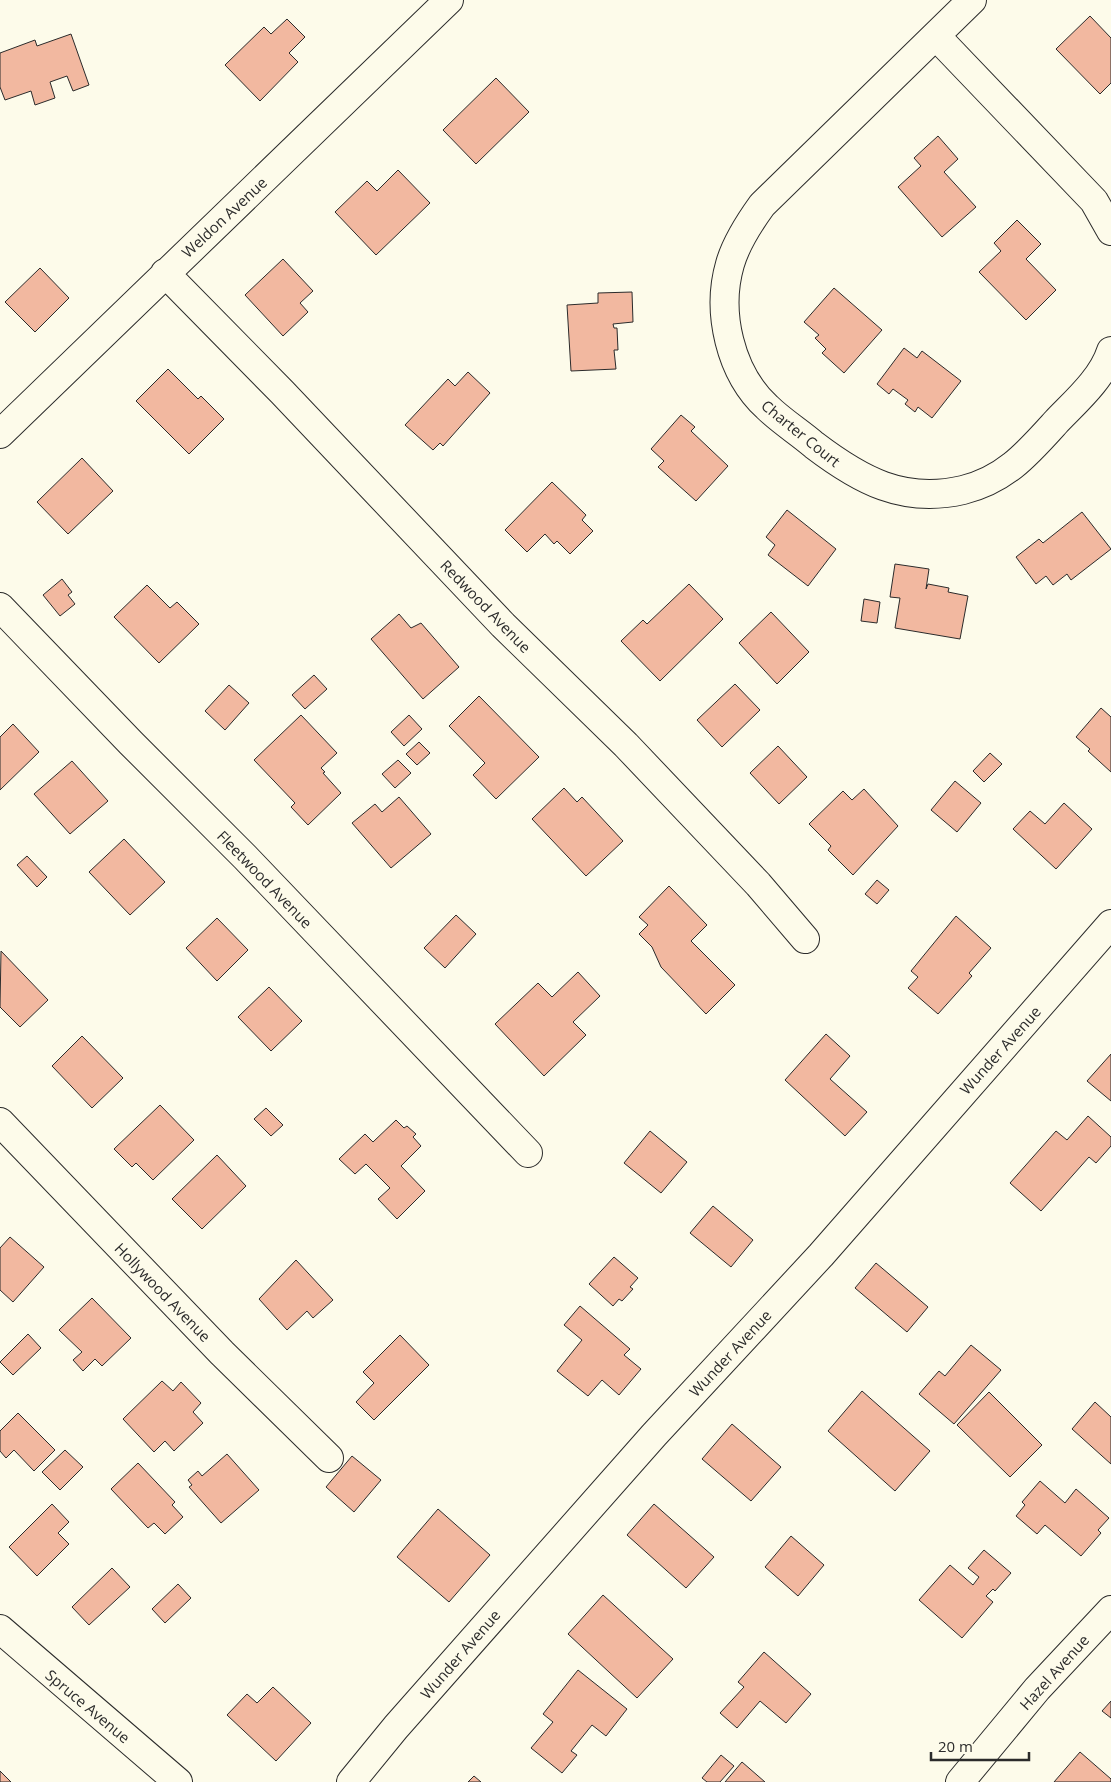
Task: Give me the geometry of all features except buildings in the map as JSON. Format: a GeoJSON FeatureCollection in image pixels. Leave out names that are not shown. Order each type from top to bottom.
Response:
{"type":"FeatureCollection","features":[{"type":"Feature","properties":{"kind":"street","name":"Weldon Avenue"},"geometry":{"type":"LineString","coordinates":[[0,434],[449,0]]}},
{"type":"Feature","properties":{"kind":"street","name":"Charter Court"},"geometry":{"type":"LineString","coordinates":[[972,0],[762,205],[747,226],[730,264],[725,294],[726,325],[733,355],[747,382],[766,407],[844,468],[863,479],[892,490],[922,494],[963,490],[992,480],[1017,464],[1093,382],[1111,352]]}},
{"type":"Feature","properties":{"kind":"street"},"geometry":{"type":"LineString","coordinates":[[936,36],[1094,201],[1111,230]]}},
{"type":"Feature","properties":{"kind":"street","name":"Redwood Avenue"},"geometry":{"type":"LineString","coordinates":[[165,274],[282,392],[504,625],[626,745],[758,884],[805,939]]}},
{"type":"Feature","properties":{"kind":"street","name":"Fleetwood Avenue"},"geometry":{"type":"LineString","coordinates":[[0,607],[171,784],[245,856],[528,1153]]}},
{"type":"Feature","properties":{"kind":"street","name":"Wunder Avenue"},"geometry":{"type":"LineString","coordinates":[[351,1782],[396,1727],[648,1442],[821,1255],[1111,924]]}},
{"type":"Feature","properties":{"kind":"street","name":"Hollywood Avenue"},"geometry":{"type":"LineString","coordinates":[[0,1122],[222,1353],[329,1458]]}},
{"type":"Feature","properties":{"kind":"street","name":"Hazel Avenue"},"geometry":{"type":"LineString","coordinates":[[960,1782],[1037,1689],[1111,1610]]}},
{"type":"Feature","properties":{"kind":"street","name":"Spruce Avenue"},"geometry":{"type":"LineString","coordinates":[[0,1629],[178,1782]]}}]}
